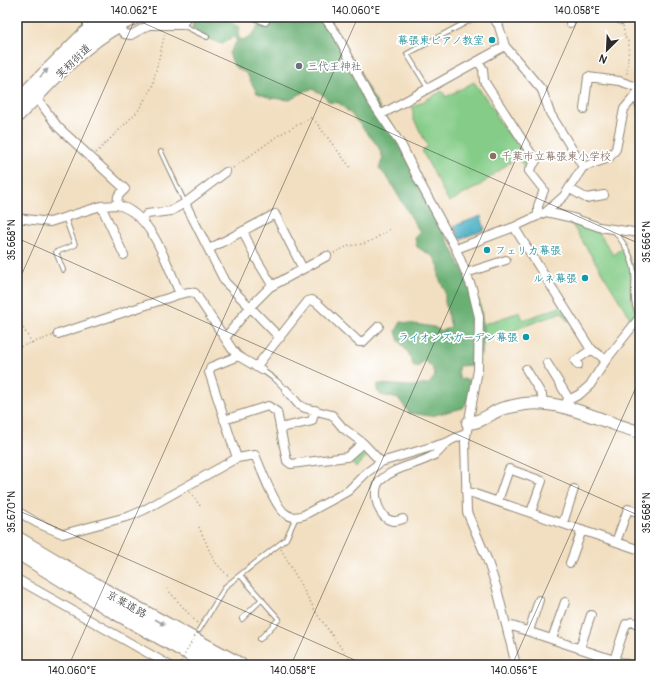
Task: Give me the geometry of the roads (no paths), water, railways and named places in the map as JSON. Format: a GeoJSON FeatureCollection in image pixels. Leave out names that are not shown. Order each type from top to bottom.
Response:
{"type":"FeatureCollection","features":[{"type":"Feature","properties":{"kind":"highway"},"geometry":{"type":"LineString","coordinates":[[17,531],[104,591]]}},
{"type":"Feature","properties":{"kind":"highway","name":"京葉道路"},"geometry":{"type":"LineString","coordinates":[[17,539],[104,591],[239,665]]}},
{"type":"Feature","properties":{"kind":"highway","name":"京葉道路"},"geometry":{"type":"LineString","coordinates":[[17,551],[112,609],[211,665]]}},
{"type":"Feature","properties":{"kind":"highway"},"geometry":{"type":"LineString","coordinates":[[17,562],[112,609]]}},
{"type":"Feature","properties":{"kind":"main road","name":"実籾街道"},"geometry":{"type":"LineString","coordinates":[[17,101],[85,33],[112,20],[136,17]]}},
{"type":"Feature","properties":{"kind":"main road","name":"実籾街道"},"geometry":{"type":"LineString","coordinates":[[17,116],[112,20]]}},
{"type":"Feature","properties":{"kind":"street"},"geometry":{"type":"LineString","coordinates":[[112,20],[124,34],[131,35],[148,25],[167,26],[182,24],[187,17]]}},
{"type":"Feature","properties":{"kind":"street"},"geometry":{"type":"LineString","coordinates":[[324,17],[338,36],[370,99],[382,114],[402,146],[418,181],[456,250],[472,288],[479,317],[478,370],[467,428],[467,512],[487,559],[516,665]]}},
{"type":"Feature","properties":{"kind":"street"},"geometry":{"type":"LineString","coordinates":[[496,17],[505,46],[542,90],[550,113],[583,167]]}},
{"type":"Feature","properties":{"kind":"street"},"geometry":{"type":"LineString","coordinates":[[382,114],[505,46]]}},
{"type":"Feature","properties":{"kind":"street"},"geometry":{"type":"LineString","coordinates":[[478,61],[483,69],[484,81],[506,112],[522,142],[536,161],[529,171],[544,190],[538,206],[538,216]]}},
{"type":"Feature","properties":{"kind":"street"},"geometry":{"type":"LineString","coordinates":[[584,108],[588,73],[625,83],[639,90]]}},
{"type":"Feature","properties":{"kind":"street"},"geometry":{"type":"LineString","coordinates":[[456,250],[514,227],[546,212],[570,189],[583,167],[609,158],[613,155],[616,149],[624,110],[639,90]]}},
{"type":"Feature","properties":{"kind":"street"},"geometry":{"type":"LineString","coordinates":[[639,90],[640,106]]}},
{"type":"Feature","properties":{"kind":"street"},"geometry":{"type":"LineString","coordinates":[[36,97],[58,127],[125,189],[118,196],[117,205]]}},
{"type":"Feature","properties":{"kind":"street"},"geometry":{"type":"LineString","coordinates":[[143,219],[147,214],[171,212],[226,172]]}},
{"type":"Feature","properties":{"kind":"street"},"geometry":{"type":"LineString","coordinates":[[570,189],[586,198],[604,195]]}},
{"type":"Feature","properties":{"kind":"street"},"geometry":{"type":"LineString","coordinates":[[185,203],[225,282],[280,338]]}},
{"type":"Feature","properties":{"kind":"street"},"geometry":{"type":"LineString","coordinates":[[17,218],[43,222],[100,206],[117,205],[130,210],[143,219],[155,239],[180,294]]}},
{"type":"Feature","properties":{"kind":"street"},"geometry":{"type":"LineString","coordinates":[[100,206],[124,255]]}},
{"type":"Feature","properties":{"kind":"street"},"geometry":{"type":"LineString","coordinates":[[546,212],[573,218],[599,227],[640,233]]}},
{"type":"Feature","properties":{"kind":"street"},"geometry":{"type":"LineString","coordinates":[[209,250],[275,214],[303,269]]}},
{"type":"Feature","properties":{"kind":"street"},"geometry":{"type":"LineString","coordinates":[[514,227],[539,262],[593,348],[606,360]]}},
{"type":"Feature","properties":{"kind":"street"},"geometry":{"type":"LineString","coordinates":[[243,231],[254,255],[272,285]]}},
{"type":"Feature","properties":{"kind":"street"},"geometry":{"type":"LineString","coordinates":[[225,338],[260,295],[272,285],[327,256]]}},
{"type":"Feature","properties":{"kind":"street"},"geometry":{"type":"LineString","coordinates":[[466,273],[506,260]]}},
{"type":"Feature","properties":{"kind":"street"},"geometry":{"type":"LineString","coordinates":[[58,334],[180,294],[191,292],[198,296],[238,356],[259,369],[308,300],[312,300],[356,341],[363,342],[379,326]]}},
{"type":"Feature","properties":{"kind":"street"},"geometry":{"type":"LineString","coordinates":[[566,403],[586,390],[606,360],[639,320]]}},
{"type":"Feature","properties":{"kind":"street"},"geometry":{"type":"LineString","coordinates":[[578,365],[575,361],[593,348]]}},
{"type":"Feature","properties":{"kind":"street"},"geometry":{"type":"LineString","coordinates":[[237,458],[208,372],[211,366],[238,356]]}},
{"type":"Feature","properties":{"kind":"street"},"geometry":{"type":"LineString","coordinates":[[547,363],[566,403]]}},
{"type":"Feature","properties":{"kind":"street"},"geometry":{"type":"LineString","coordinates":[[526,369],[542,395],[543,403]]}},
{"type":"Feature","properties":{"kind":"street"},"geometry":{"type":"LineString","coordinates":[[286,390],[299,405],[332,415],[343,428],[363,443],[381,462]]}},
{"type":"Feature","properties":{"kind":"street"},"geometry":{"type":"LineString","coordinates":[[403,519],[395,522],[389,520],[383,515],[376,499],[376,487],[379,480],[388,474],[437,454],[448,442],[467,428],[502,409],[512,406],[543,403],[566,403],[614,427],[640,432]]}},
{"type":"Feature","properties":{"kind":"street"},"geometry":{"type":"LineString","coordinates":[[224,420],[268,406],[277,412],[287,461],[291,464],[347,457],[363,443]]}},
{"type":"Feature","properties":{"kind":"street"},"geometry":{"type":"LineString","coordinates":[[280,428],[312,421],[315,410]]}},
{"type":"Feature","properties":{"kind":"street"},"geometry":{"type":"LineString","coordinates":[[17,511],[37,523],[63,534],[130,516],[237,458],[255,456],[278,507],[286,515],[296,517],[304,515],[348,491],[366,473],[381,462],[448,442]]}},
{"type":"Feature","properties":{"kind":"street"},"geometry":{"type":"LineString","coordinates":[[498,501],[509,469],[542,481],[531,512]]}},
{"type":"Feature","properties":{"kind":"street"},"geometry":{"type":"LineString","coordinates":[[563,523],[574,489]]}},
{"type":"Feature","properties":{"kind":"street"},"geometry":{"type":"LineString","coordinates":[[466,491],[640,550]]}},
{"type":"Feature","properties":{"kind":"street"},"geometry":{"type":"LineString","coordinates":[[616,542],[628,509],[640,513]]}},
{"type":"Feature","properties":{"kind":"street"},"geometry":{"type":"LineString","coordinates":[[570,563],[582,530]]}},
{"type":"Feature","properties":{"kind":"street"},"geometry":{"type":"LineString","coordinates":[[17,579],[169,665]]}},
{"type":"Feature","properties":{"kind":"street"},"geometry":{"type":"LineString","coordinates":[[529,631],[539,600]]}},
{"type":"Feature","properties":{"kind":"street"},"geometry":{"type":"LineString","coordinates":[[552,639],[565,602]]}},
{"type":"Feature","properties":{"kind":"street"},"geometry":{"type":"LineString","coordinates":[[580,648],[591,615]]}},
{"type":"Feature","properties":{"kind":"street"},"geometry":{"type":"LineString","coordinates":[[614,660],[626,624],[632,622],[640,624]]}},
{"type":"Feature","properties":{"kind":"street"},"geometry":{"type":"LineString","coordinates":[[507,629],[512,626],[630,665]]}},
{"type":"Feature","properties":{"kind":"lane"},"geometry":{"type":"LineString","coordinates":[[85,17],[85,33]]}},
{"type":"Feature","properties":{"kind":"lane"},"geometry":{"type":"LineString","coordinates":[[428,89],[408,54],[476,17]]}},
{"type":"Feature","properties":{"kind":"lane"},"geometry":{"type":"LineString","coordinates":[[491,17],[498,27]]}},
{"type":"Feature","properties":{"kind":"lane"},"geometry":{"type":"LineString","coordinates":[[182,24],[207,37]]}},
{"type":"Feature","properties":{"kind":"lane"},"geometry":{"type":"LineString","coordinates":[[161,152],[185,203]]}},
{"type":"Feature","properties":{"kind":"lane"},"geometry":{"type":"LineString","coordinates":[[63,270],[56,252],[75,244],[65,217]]}},
{"type":"Feature","properties":{"kind":"lane"},"geometry":{"type":"LineString","coordinates":[[614,230],[626,248],[634,267],[633,300],[639,320]]}},
{"type":"Feature","properties":{"kind":"lane"},"geometry":{"type":"LineString","coordinates":[[259,369],[277,380],[286,390]]}},
{"type":"Feature","properties":{"kind":"lane"},"geometry":{"type":"LineString","coordinates":[[199,628],[231,580],[286,539],[296,517]]}},
{"type":"Feature","properties":{"kind":"lane"},"geometry":{"type":"LineString","coordinates":[[240,574],[279,619],[260,639]]}},
{"type":"Feature","properties":{"kind":"lane"},"geometry":{"type":"LineString","coordinates":[[242,619],[262,599]]}},
{"type":"Feature","properties":{"kind":"water"},"geometry":{"type":"Polygon","coordinates":[[[481,216],[485,230],[459,239],[454,226],[481,216]]]}},
{"type":"Feature","properties":{"kind":"place","name":"幕張東ピアノ教室"},"geometry":{"type":"Point","coordinates":[492,40]}},
{"type":"Feature","properties":{"kind":"place","name":"三代王神社"},"geometry":{"type":"Point","coordinates":[299,66]}},
{"type":"Feature","properties":{"kind":"place","name":"千葉市立幕張東小学校"},"geometry":{"type":"Point","coordinates":[493,156]}},
{"type":"Feature","properties":{"kind":"place","name":"フェリカ幕張"},"geometry":{"type":"Point","coordinates":[487,250]}},
{"type":"Feature","properties":{"kind":"place","name":"ルネ幕張"},"geometry":{"type":"Point","coordinates":[585,278]}},
{"type":"Feature","properties":{"kind":"place","name":"ライオンズガーデン幕張"},"geometry":{"type":"Point","coordinates":[526,337]}}]}
